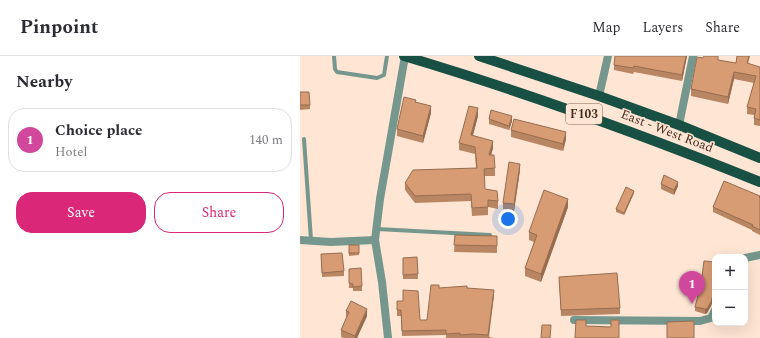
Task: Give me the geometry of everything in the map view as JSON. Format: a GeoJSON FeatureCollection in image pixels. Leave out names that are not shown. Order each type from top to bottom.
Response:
{"type":"FeatureCollection","features":[{"type":"Feature","properties":{"kind":"main road","name":"East - West Road"},"geometry":{"type":"LineString","coordinates":[[405,56],[490,82],[592,117],[668,145],[760,182]]}},
{"type":"Feature","properties":{"kind":"main road","name":"East - West Road"},"geometry":{"type":"LineString","coordinates":[[479,56],[599,96],[679,125],[760,158]]}},
{"type":"Feature","properties":{"kind":"street"},"geometry":{"type":"LineString","coordinates":[[388,338],[382,282],[375,240],[384,176],[405,56]]}},
{"type":"Feature","properties":{"kind":"street"},"geometry":{"type":"LineString","coordinates":[[599,96],[608,56]]}},
{"type":"Feature","properties":{"kind":"street"},"geometry":{"type":"LineString","coordinates":[[679,125],[693,56]]}},
{"type":"Feature","properties":{"kind":"street"},"geometry":{"type":"LineString","coordinates":[[300,240],[331,242],[375,240]]}},
{"type":"Feature","properties":{"kind":"street"},"geometry":{"type":"LineString","coordinates":[[748,257],[760,255]]}},
{"type":"Feature","properties":{"kind":"street"},"geometry":{"type":"LineString","coordinates":[[574,320],[700,321],[711,318],[712,316]]}},
{"type":"Feature","properties":{"kind":"lane"},"geometry":{"type":"LineString","coordinates":[[334,56],[336,72],[377,78],[384,75],[387,56]]}},
{"type":"Feature","properties":{"kind":"lane"},"geometry":{"type":"LineString","coordinates":[[304,139],[311,241]]}},
{"type":"Feature","properties":{"kind":"lane"},"geometry":{"type":"LineString","coordinates":[[376,229],[490,235]]}},
{"type":"Feature","properties":{"kind":"building"},"geometry":{"type":"Polygon","coordinates":[[[615,56],[686,56],[682,75],[634,66],[633,68],[614,65],[615,56]]]}},
{"type":"Feature","properties":{"kind":"building"},"geometry":{"type":"Polygon","coordinates":[[[704,56],[718,56],[718,60],[736,63],[737,56],[749,56],[747,63],[760,67],[760,120],[754,118],[756,109],[747,107],[756,76],[734,72],[728,97],[691,89],[697,57],[703,58],[704,56]]]}},
{"type":"Feature","properties":{"kind":"building"},"geometry":{"type":"Polygon","coordinates":[[[300,92],[309,92],[310,105],[300,105],[300,92]]]}},
{"type":"Feature","properties":{"kind":"building"},"geometry":{"type":"Polygon","coordinates":[[[404,97],[416,100],[415,102],[431,106],[423,136],[397,129],[404,97]]]}},
{"type":"Feature","properties":{"kind":"building"},"geometry":{"type":"Polygon","coordinates":[[[469,106],[478,108],[471,135],[493,141],[489,155],[494,155],[495,168],[484,169],[485,189],[497,191],[498,201],[488,200],[488,207],[472,208],[471,194],[415,196],[405,183],[413,170],[477,168],[475,147],[459,143],[469,106]]]}},
{"type":"Feature","properties":{"kind":"building"},"geometry":{"type":"Polygon","coordinates":[[[491,110],[512,116],[509,126],[489,119],[491,110]]]}},
{"type":"Feature","properties":{"kind":"building"},"geometry":{"type":"Polygon","coordinates":[[[514,119],[566,132],[563,144],[511,130],[514,119]]]}},
{"type":"Feature","properties":{"kind":"building"},"geometry":{"type":"Polygon","coordinates":[[[509,162],[520,164],[514,204],[503,203],[509,162]]]}},
{"type":"Feature","properties":{"kind":"building"},"geometry":{"type":"Polygon","coordinates":[[[664,175],[678,182],[674,190],[661,184],[664,175]]]}},
{"type":"Feature","properties":{"kind":"building"},"geometry":{"type":"Polygon","coordinates":[[[724,181],[760,196],[760,230],[752,226],[753,225],[713,207],[724,181]]]}},
{"type":"Feature","properties":{"kind":"building"},"geometry":{"type":"Polygon","coordinates":[[[626,187],[634,191],[624,213],[616,209],[626,187]]]}},
{"type":"Feature","properties":{"kind":"building"},"geometry":{"type":"Polygon","coordinates":[[[544,190],[568,199],[541,274],[525,268],[537,235],[529,232],[544,190]]]}},
{"type":"Feature","properties":{"kind":"building"},"geometry":{"type":"Polygon","coordinates":[[[455,235],[497,236],[497,246],[454,245],[455,235]]]}},
{"type":"Feature","properties":{"kind":"building"},"geometry":{"type":"Polygon","coordinates":[[[349,245],[359,245],[359,253],[349,253],[349,245]]]}},
{"type":"Feature","properties":{"kind":"building"},"geometry":{"type":"Polygon","coordinates":[[[342,253],[344,271],[322,273],[321,254],[342,253]]]}},
{"type":"Feature","properties":{"kind":"building"},"geometry":{"type":"Polygon","coordinates":[[[417,257],[418,274],[403,275],[403,258],[417,257]]]}},
{"type":"Feature","properties":{"kind":"building"},"geometry":{"type":"Polygon","coordinates":[[[704,261],[712,262],[712,298],[707,309],[695,307],[701,284],[704,261]]]}},
{"type":"Feature","properties":{"kind":"building"},"geometry":{"type":"Polygon","coordinates":[[[361,268],[362,286],[353,287],[353,284],[349,283],[349,269],[361,268]]]}},
{"type":"Feature","properties":{"kind":"building"},"geometry":{"type":"Polygon","coordinates":[[[617,273],[620,308],[561,310],[559,277],[617,273]]]}},
{"type":"Feature","properties":{"kind":"building"},"geometry":{"type":"Polygon","coordinates":[[[431,285],[439,285],[439,288],[467,286],[467,288],[494,290],[488,335],[460,335],[460,333],[446,334],[446,330],[402,331],[401,310],[397,310],[397,301],[403,301],[403,290],[418,291],[420,320],[427,320],[431,285]]]}},
{"type":"Feature","properties":{"kind":"building"},"geometry":{"type":"Polygon","coordinates":[[[351,301],[367,309],[355,336],[341,330],[349,312],[346,311],[351,301]]]}},
{"type":"Feature","properties":{"kind":"building"},"geometry":{"type":"Polygon","coordinates":[[[576,320],[586,320],[586,326],[611,327],[611,320],[619,320],[619,338],[575,338],[576,320]]]}},
{"type":"Feature","properties":{"kind":"building"},"geometry":{"type":"Polygon","coordinates":[[[694,321],[694,338],[667,338],[667,322],[694,321]]]}},
{"type":"Feature","properties":{"kind":"building"},"geometry":{"type":"Polygon","coordinates":[[[542,325],[551,325],[550,338],[541,338],[542,325]]]}},
{"type":"Feature","properties":{"kind":"place","name":"Choice place"},"geometry":{"type":"Point","coordinates":[692,304]}}]}
